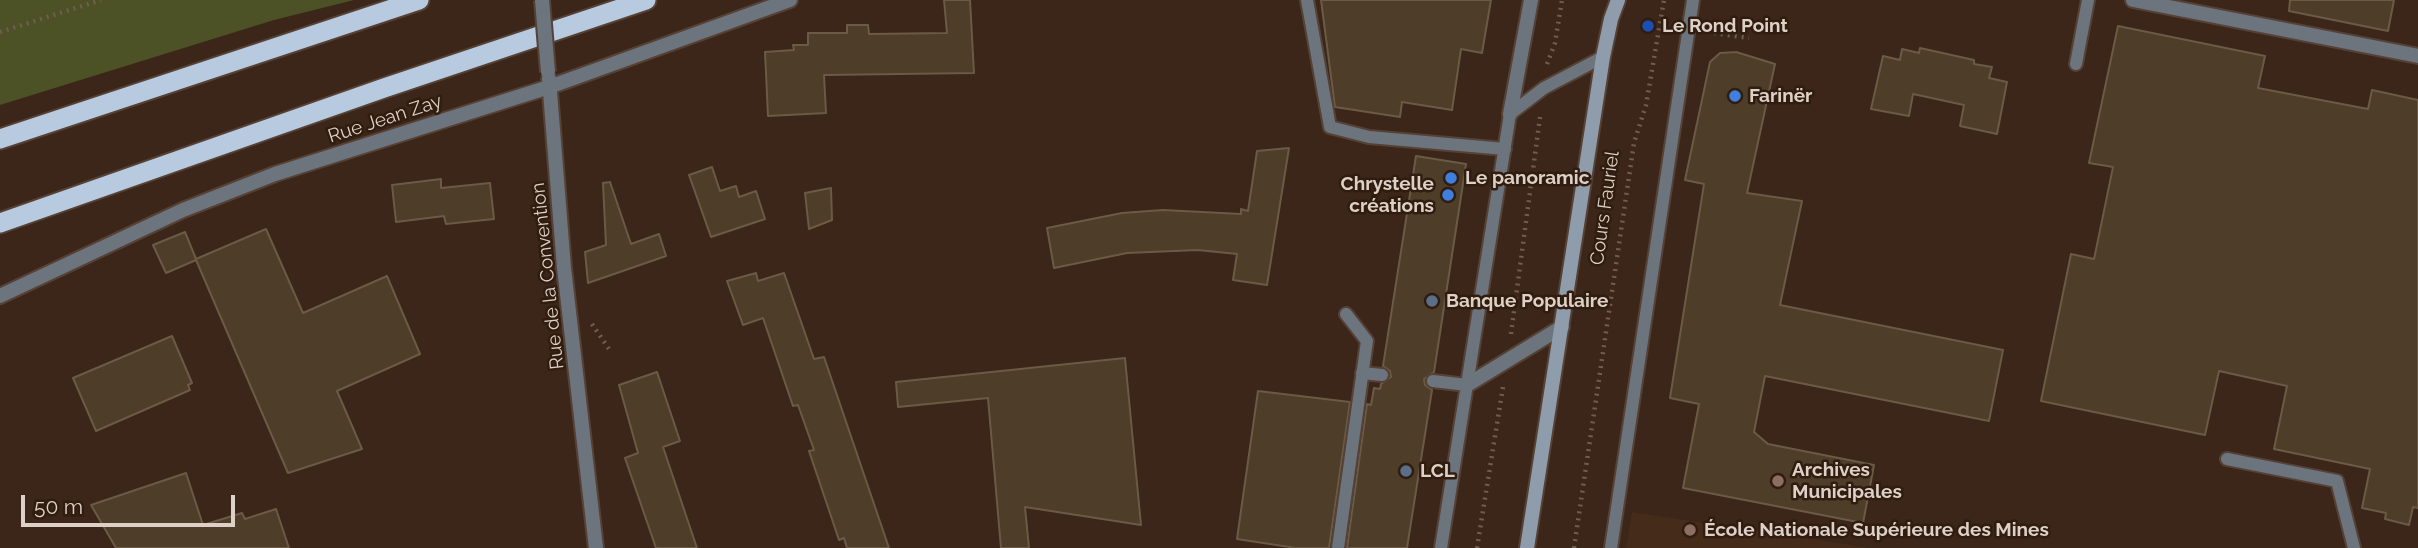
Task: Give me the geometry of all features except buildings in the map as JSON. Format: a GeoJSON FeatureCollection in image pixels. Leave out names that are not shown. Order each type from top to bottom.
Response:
{"type":"FeatureCollection","features":[{"type":"Feature","properties":{"kind":"highway"},"geometry":{"type":"LineString","coordinates":[[0,139],[419,0]]}},
{"type":"Feature","properties":{"kind":"highway"},"geometry":{"type":"LineString","coordinates":[[0,223],[646,0]]}},
{"type":"Feature","properties":{"kind":"main road","name":"Cours Fauriel"},"geometry":{"type":"LineString","coordinates":[[1607,0],[1611,19]]}},
{"type":"Feature","properties":{"kind":"main road","name":"Cours Fauriel"},"geometry":{"type":"LineString","coordinates":[[1527,548],[1603,57],[1618,0]]}},
{"type":"Feature","properties":{"kind":"street","name":"Rue de la Convention"},"geometry":{"type":"LineString","coordinates":[[542,0],[564,268],[596,548]]}},
{"type":"Feature","properties":{"kind":"street","name":"Rue Jean Zay"},"geometry":{"type":"LineString","coordinates":[[0,296],[183,210],[275,174],[549,79],[790,0]]}},
{"type":"Feature","properties":{"kind":"street"},"geometry":{"type":"LineString","coordinates":[[1510,114],[1531,0]]}},
{"type":"Feature","properties":{"kind":"street"},"geometry":{"type":"LineString","coordinates":[[2133,0],[2418,56]]}},
{"type":"Feature","properties":{"kind":"street"},"geometry":{"type":"LineString","coordinates":[[1467,385],[1562,327]]}},
{"type":"Feature","properties":{"kind":"lane"},"geometry":{"type":"LineString","coordinates":[[1307,0],[1330,127],[1369,137],[1505,149]]}},
{"type":"Feature","properties":{"kind":"lane"},"geometry":{"type":"LineString","coordinates":[[1611,548],[1693,0]]}},
{"type":"Feature","properties":{"kind":"lane"},"geometry":{"type":"LineString","coordinates":[[2076,64],[2088,0]]}},
{"type":"Feature","properties":{"kind":"lane"},"geometry":{"type":"LineString","coordinates":[[1441,548],[1510,114],[1544,88],[1603,57]]}},
{"type":"Feature","properties":{"kind":"lane"},"geometry":{"type":"LineString","coordinates":[[1338,548],[1367,341],[1346,314]]}},
{"type":"Feature","properties":{"kind":"lane"},"geometry":{"type":"LineString","coordinates":[[1362,373],[1382,375]]}},
{"type":"Feature","properties":{"kind":"lane"},"geometry":{"type":"LineString","coordinates":[[1433,381],[1467,385]]}},
{"type":"Feature","properties":{"kind":"lane"},"geometry":{"type":"LineString","coordinates":[[2227,459],[2337,481],[2354,548]]}},
{"type":"Feature","properties":{"kind":"path"},"geometry":{"type":"LineString","coordinates":[[0,32],[101,0]]}},
{"type":"Feature","properties":{"kind":"path"},"geometry":{"type":"LineString","coordinates":[[1477,548],[1507,361],[1544,72],[1555,43],[1562,0]]}},
{"type":"Feature","properties":{"kind":"path","name":"Cours Fauriel"},"geometry":{"type":"LineString","coordinates":[[1574,548],[1634,143],[1646,105],[1664,0]]}},
{"type":"Feature","properties":{"kind":"path"},"geometry":{"type":"LineString","coordinates":[[1706,32],[1749,38]]}},
{"type":"Feature","properties":{"kind":"shaded area","name":"École Nationale Supérieure des Mines"},"geometry":{"type":"Polygon","coordinates":[[[1632,512],[1871,548],[1626,548],[1632,512]]]}},
{"type":"Feature","properties":{"kind":"green space"},"geometry":{"type":"Polygon","coordinates":[[[0,0],[354,0],[274,20],[0,105],[0,0]]]}},
{"type":"Feature","properties":{"kind":"place","name":"Le Rond Point"},"geometry":{"type":"Point","coordinates":[1648,26]}},
{"type":"Feature","properties":{"kind":"place","name":"Farinër"},"geometry":{"type":"Point","coordinates":[1735,96]}},
{"type":"Feature","properties":{"kind":"place","name":"Le panoramic"},"geometry":{"type":"Point","coordinates":[1451,178]}},
{"type":"Feature","properties":{"kind":"place","name":"Chrystelle créations"},"geometry":{"type":"Point","coordinates":[1448,195]}},
{"type":"Feature","properties":{"kind":"place","name":"Banque Populaire"},"geometry":{"type":"Point","coordinates":[1432,301]}},
{"type":"Feature","properties":{"kind":"place","name":"LCL"},"geometry":{"type":"Point","coordinates":[1406,471]}},
{"type":"Feature","properties":{"kind":"place","name":"Archives Municipales"},"geometry":{"type":"Point","coordinates":[1778,481]}},
{"type":"Feature","properties":{"kind":"place","name":"École Nationale Supérieure des Mines"},"geometry":{"type":"Point","coordinates":[1690,530]}}]}
